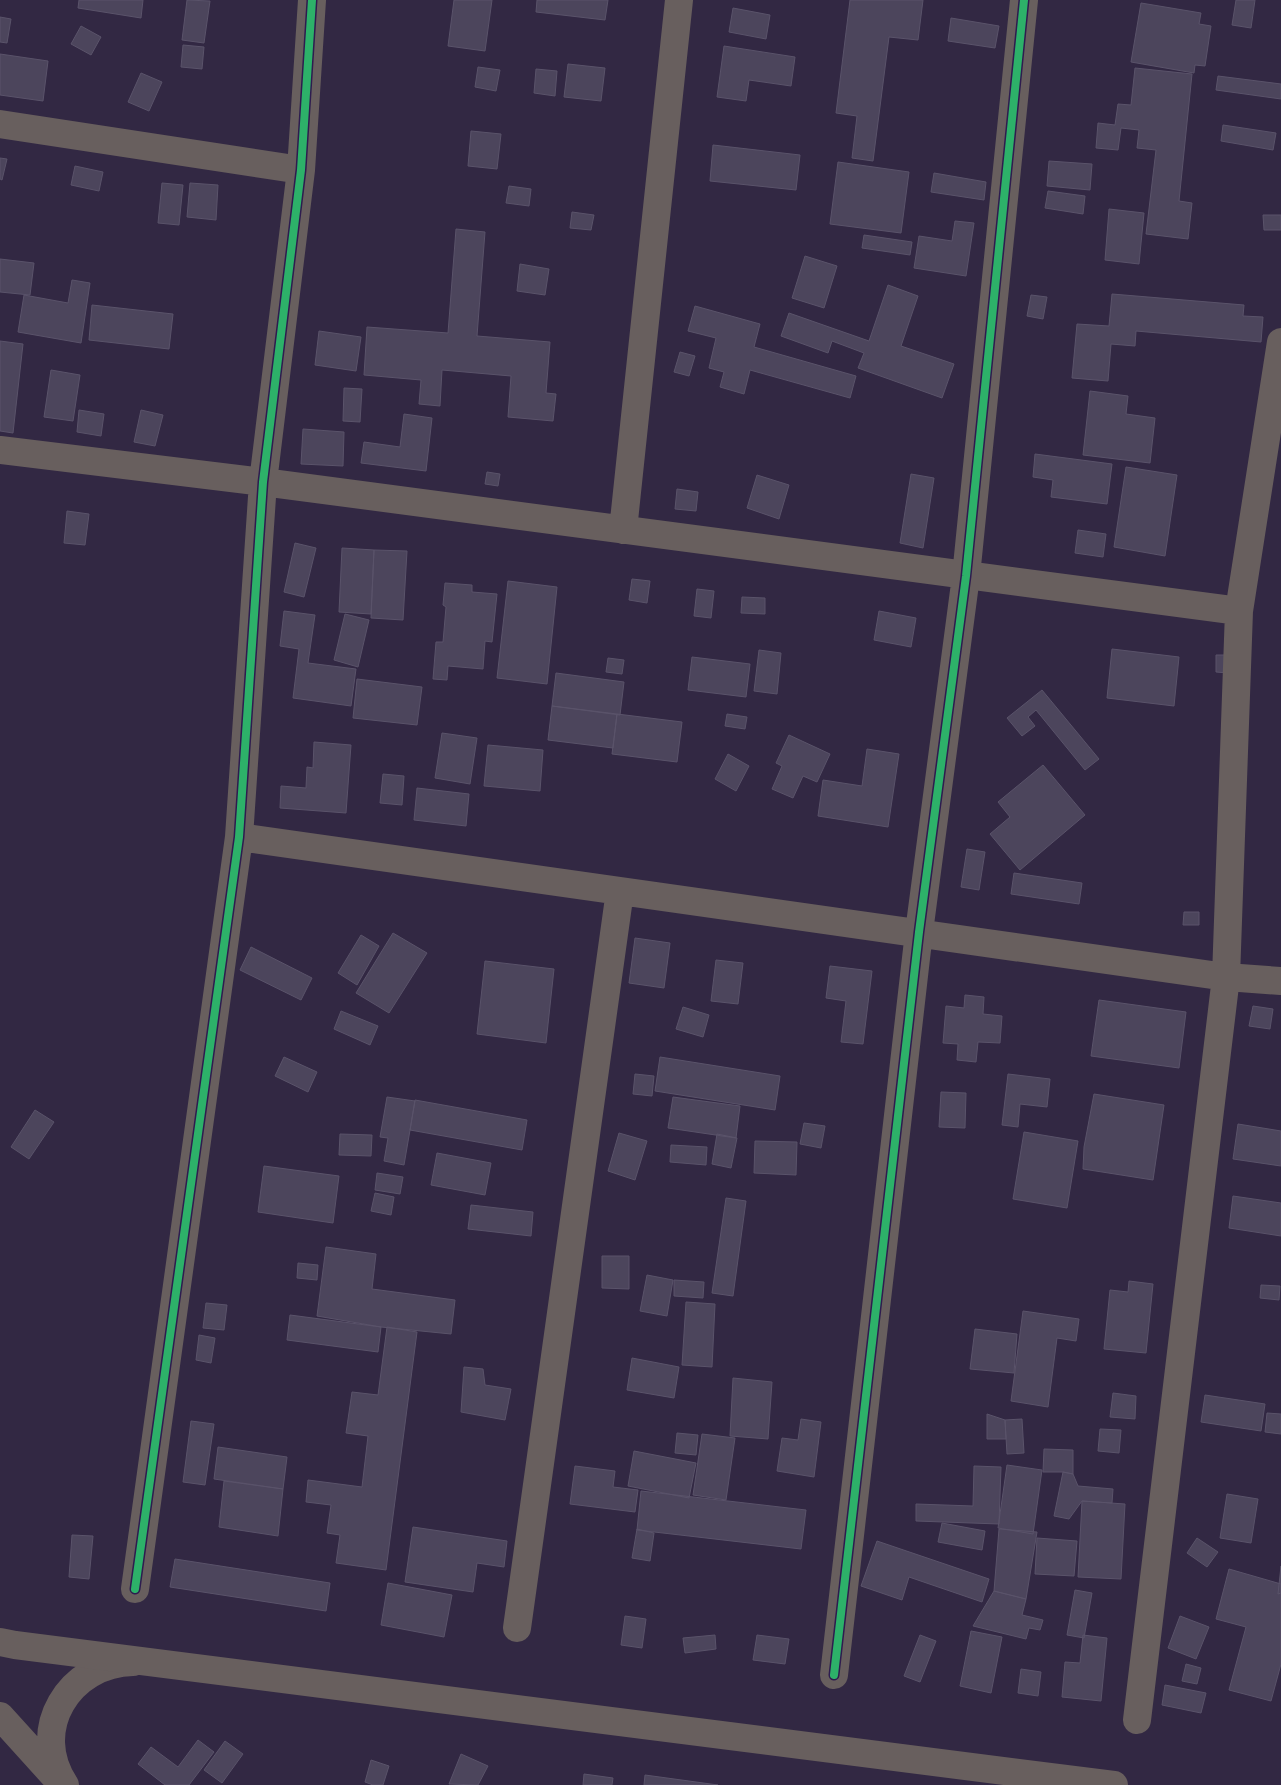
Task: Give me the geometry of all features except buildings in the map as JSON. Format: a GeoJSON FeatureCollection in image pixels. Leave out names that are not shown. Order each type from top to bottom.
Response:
{"type":"FeatureCollection","features":[{"type":"Feature","properties":{"kind":"street"},"geometry":{"type":"LineString","coordinates":[[135,1589],[239,837],[263,482],[301,170],[312,0]]}},
{"type":"Feature","properties":{"kind":"street"},"geometry":{"type":"LineString","coordinates":[[623,530],[679,0]]}},
{"type":"Feature","properties":{"kind":"street"},"geometry":{"type":"LineString","coordinates":[[834,1675],[919,932],[966,576],[1024,0]]}},
{"type":"Feature","properties":{"kind":"street"},"geometry":{"type":"LineString","coordinates":[[0,124],[301,170]]}},
{"type":"Feature","properties":{"kind":"street"},"geometry":{"type":"LineString","coordinates":[[1137,1720],[1226,977],[1239,611],[1281,342]]}},
{"type":"Feature","properties":{"kind":"street"},"geometry":{"type":"LineString","coordinates":[[0,450],[263,482],[1239,611]]}},
{"type":"Feature","properties":{"kind":"street"},"geometry":{"type":"LineString","coordinates":[[239,837],[1226,977],[1281,981]]}},
{"type":"Feature","properties":{"kind":"street"},"geometry":{"type":"LineString","coordinates":[[517,1628],[620,892]]}},
{"type":"Feature","properties":{"kind":"street"},"geometry":{"type":"LineString","coordinates":[[0,1642],[1005,1778],[1114,1785]]}},
{"type":"Feature","properties":{"kind":"street"},"geometry":{"type":"LineString","coordinates":[[63,1785],[52,1757],[51,1730],[60,1704],[76,1682],[100,1668],[126,1662],[149,1661]]}},
{"type":"Feature","properties":{"kind":"street"},"geometry":{"type":"LineString","coordinates":[[0,1716],[63,1785]]}},
{"type":"Feature","properties":{"kind":"cycle path"},"geometry":{"type":"LineString","coordinates":[[135,1589],[239,837],[263,482],[301,170],[312,0]]}},
{"type":"Feature","properties":{"kind":"cycle path"},"geometry":{"type":"LineString","coordinates":[[834,1675],[919,932],[966,576],[1024,0]]}}]}
